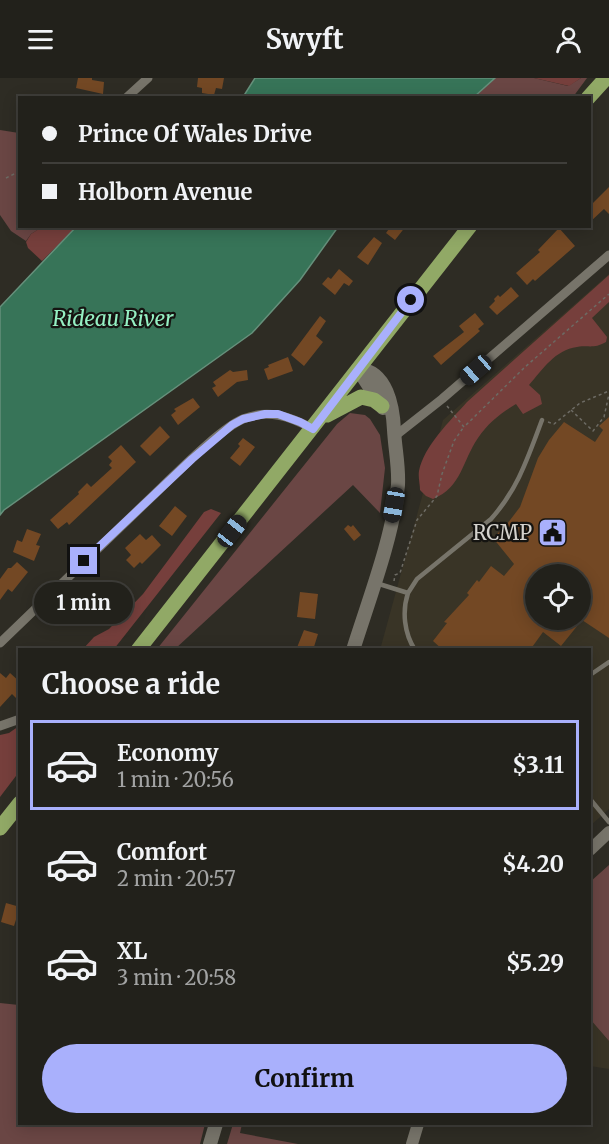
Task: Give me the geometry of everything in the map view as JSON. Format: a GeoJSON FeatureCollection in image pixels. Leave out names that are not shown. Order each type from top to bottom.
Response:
{"type":"FeatureCollection","features":[{"type":"Feature","properties":{"kind":"main road"},"geometry":{"type":"LineString","coordinates":[[590,96],[606,78]]}},
{"type":"Feature","properties":{"kind":"main road"},"geometry":{"type":"LineString","coordinates":[[140,648],[468,228]]}},
{"type":"Feature","properties":{"kind":"main road"},"geometry":{"type":"LineString","coordinates":[[358,369],[382,406],[394,433]]}},
{"type":"Feature","properties":{"kind":"main road"},"geometry":{"type":"LineString","coordinates":[[354,648],[391,525],[398,486],[392,406],[384,388],[374,374],[358,369]]}},
{"type":"Feature","properties":{"kind":"main road"},"geometry":{"type":"LineString","coordinates":[[315,425],[332,411],[361,397],[374,400],[382,406]]}},
{"type":"Feature","properties":{"kind":"main road"},"geometry":{"type":"LineString","coordinates":[[0,828],[18,806]]}},
{"type":"Feature","properties":{"kind":"main road"},"geometry":{"type":"LineString","coordinates":[[210,1144],[216,1125]]}},
{"type":"Feature","properties":{"kind":"street"},"geometry":{"type":"LineString","coordinates":[[128,96],[148,78]]}},
{"type":"Feature","properties":{"kind":"street"},"geometry":{"type":"LineString","coordinates":[[394,433],[442,399],[609,255]]}},
{"type":"Feature","properties":{"kind":"street"},"geometry":{"type":"LineString","coordinates":[[0,643],[192,459],[232,425],[254,416],[278,414],[315,425]]}},
{"type":"Feature","properties":{"kind":"street"},"geometry":{"type":"LineString","coordinates":[[0,726],[18,720]]}},
{"type":"Feature","properties":{"kind":"street"},"geometry":{"type":"LineString","coordinates":[[591,849],[609,832]]}},
{"type":"Feature","properties":{"kind":"street"},"geometry":{"type":"LineString","coordinates":[[412,1144],[418,1125]]}},
{"type":"Feature","properties":{"kind":"lane"},"geometry":{"type":"LineString","coordinates":[[414,648],[405,622],[408,593],[417,579],[473,534],[501,508],[512,494],[542,420]]}},
{"type":"Feature","properties":{"kind":"lane"},"geometry":{"type":"LineString","coordinates":[[374,582],[408,593]]}},
{"type":"Feature","properties":{"kind":"lane"},"geometry":{"type":"LineString","coordinates":[[591,674],[609,662]]}},
{"type":"Feature","properties":{"kind":"lane"},"geometry":{"type":"LineString","coordinates":[[591,800],[609,822]]}},
{"type":"Feature","properties":{"kind":"path"},"geometry":{"type":"LineString","coordinates":[[6,178],[18,172]]}},
{"type":"Feature","properties":{"kind":"path"},"geometry":{"type":"LineString","coordinates":[[392,588],[395,575],[400,573],[417,520],[438,496],[454,441],[525,367],[609,294]]}},
{"type":"Feature","properties":{"kind":"path"},"geometry":{"type":"LineString","coordinates":[[542,420],[554,424],[571,409],[609,391]]}},
{"type":"Feature","properties":{"kind":"path"},"geometry":{"type":"LineString","coordinates":[[571,409],[593,430],[604,417],[609,394]]}},
{"type":"Feature","properties":{"kind":"path"},"geometry":{"type":"LineString","coordinates":[[442,399],[464,428]]}},
{"type":"Feature","properties":{"kind":"shaded area"},"geometry":{"type":"Polygon","coordinates":[[[495,78],[534,78],[568,86],[581,78],[587,78],[574,96],[476,96],[495,78]]]}},
{"type":"Feature","properties":{"kind":"shaded area"},"geometry":{"type":"Polygon","coordinates":[[[534,78],[581,78],[569,86],[534,78]]]}},
{"type":"Feature","properties":{"kind":"shaded area"},"geometry":{"type":"Polygon","coordinates":[[[0,130],[18,133],[18,228],[40,228],[31,234],[26,241],[11,231],[0,215],[0,130]]]}},
{"type":"Feature","properties":{"kind":"shaded area"},"geometry":{"type":"Polygon","coordinates":[[[40,228],[75,228],[42,261],[28,248],[26,242],[31,234],[40,228]]]}},
{"type":"Feature","properties":{"kind":"shaded area","name":"RCMP"},"geometry":{"type":"Polygon","coordinates":[[[609,274],[609,809],[591,825],[591,648],[381,648],[443,420],[609,274]]]}},
{"type":"Feature","properties":{"kind":"shaded area"},"geometry":{"type":"Polygon","coordinates":[[[609,275],[609,302],[592,318],[607,337],[606,342],[595,346],[569,349],[556,356],[529,385],[540,395],[542,404],[523,414],[516,404],[500,415],[478,438],[450,488],[433,499],[426,496],[420,490],[419,471],[426,452],[446,426],[467,402],[609,275]]]}},
{"type":"Feature","properties":{"kind":"shaded area"},"geometry":{"type":"Polygon","coordinates":[[[350,413],[365,415],[380,435],[385,468],[380,513],[353,485],[176,648],[158,648],[337,424],[350,413]]]}},
{"type":"Feature","properties":{"kind":"shaded area"},"geometry":{"type":"Polygon","coordinates":[[[211,509],[221,513],[115,648],[84,648],[94,637],[109,629],[143,594],[204,512],[211,509]]]}},
{"type":"Feature","properties":{"kind":"shaded area"},"geometry":{"type":"Polygon","coordinates":[[[18,727],[18,773],[0,797],[0,735],[9,733],[18,727]]]}},
{"type":"Feature","properties":{"kind":"shaded area"},"geometry":{"type":"Polygon","coordinates":[[[609,865],[609,1041],[591,1020],[591,881],[609,865]]]}},
{"type":"Feature","properties":{"kind":"shaded area"},"geometry":{"type":"Polygon","coordinates":[[[0,1003],[18,1005],[18,1125],[205,1125],[200,1144],[0,1144],[0,1003]]]}},
{"type":"Feature","properties":{"kind":"shaded area"},"geometry":{"type":"Polygon","coordinates":[[[591,1020],[609,1041],[609,1069],[591,1066],[591,1020]]]}},
{"type":"Feature","properties":{"kind":"shaded area"},"geometry":{"type":"Polygon","coordinates":[[[233,1125],[242,1125],[240,1133],[298,1144],[227,1144],[233,1125]]]}},
{"type":"Feature","properties":{"kind":"water"},"geometry":{"type":"Polygon","coordinates":[[[255,78],[495,78],[475,96],[244,96],[255,78]]]}},
{"type":"Feature","properties":{"kind":"water","name":"Rideau River"},"geometry":{"type":"Polygon","coordinates":[[[75,228],[337,228],[300,280],[252,333],[0,515],[0,307],[75,228]]]}},
{"type":"Feature","properties":{"kind":"building"},"geometry":{"type":"Polygon","coordinates":[[[78,78],[92,78],[92,80],[104,82],[103,94],[76,88],[78,78]]]}},
{"type":"Feature","properties":{"kind":"building"},"geometry":{"type":"Polygon","coordinates":[[[198,78],[224,78],[222,89],[216,88],[214,95],[202,93],[202,88],[197,87],[198,78]]]}},
{"type":"Feature","properties":{"kind":"building"},"geometry":{"type":"Polygon","coordinates":[[[609,187],[609,214],[604,209],[591,221],[591,205],[609,187]]]}},
{"type":"Feature","properties":{"kind":"building"},"geometry":{"type":"Polygon","coordinates":[[[390,228],[404,228],[395,240],[386,233],[390,228]]]}},
{"type":"Feature","properties":{"kind":"building"},"geometry":{"type":"Polygon","coordinates":[[[559,228],[575,246],[535,281],[533,279],[527,285],[516,273],[540,252],[538,250],[559,228]]]}},
{"type":"Feature","properties":{"kind":"building"},"geometry":{"type":"Polygon","coordinates":[[[374,237],[382,243],[368,265],[357,257],[374,237]]]}},
{"type":"Feature","properties":{"kind":"building"},"geometry":{"type":"Polygon","coordinates":[[[339,269],[353,281],[349,286],[344,283],[335,295],[322,284],[328,277],[331,279],[339,269]]]}},
{"type":"Feature","properties":{"kind":"building"},"geometry":{"type":"Polygon","coordinates":[[[511,287],[519,296],[497,315],[489,307],[498,295],[500,297],[511,287]]]}},
{"type":"Feature","properties":{"kind":"building"},"geometry":{"type":"Polygon","coordinates":[[[475,313],[484,324],[478,329],[480,331],[441,365],[433,356],[464,332],[459,326],[475,313]]]}},
{"type":"Feature","properties":{"kind":"building"},"geometry":{"type":"Polygon","coordinates":[[[320,316],[326,321],[316,336],[323,342],[304,366],[291,355],[320,316]]]}},
{"type":"Feature","properties":{"kind":"building"},"geometry":{"type":"Polygon","coordinates":[[[288,357],[293,371],[268,380],[264,369],[288,357]]]}},
{"type":"Feature","properties":{"kind":"building"},"geometry":{"type":"Polygon","coordinates":[[[230,370],[233,372],[247,370],[248,380],[237,382],[218,397],[212,388],[216,386],[213,382],[230,370]]]}},
{"type":"Feature","properties":{"kind":"building"},"geometry":{"type":"Polygon","coordinates":[[[193,398],[200,407],[178,425],[171,415],[176,411],[174,409],[193,398]]]}},
{"type":"Feature","properties":{"kind":"building","name":"RCMP"},"geometry":{"type":"Polygon","coordinates":[[[609,417],[609,638],[591,626],[591,564],[525,564],[525,630],[574,630],[561,646],[543,632],[531,648],[441,648],[433,641],[447,623],[444,622],[469,595],[467,593],[477,580],[479,582],[491,566],[504,576],[514,564],[493,538],[520,507],[538,458],[549,440],[564,422],[595,442],[603,430],[599,426],[609,417]]]}},
{"type":"Feature","properties":{"kind":"building"},"geometry":{"type":"Polygon","coordinates":[[[160,426],[170,437],[150,456],[140,446],[160,426]]]}},
{"type":"Feature","properties":{"kind":"building"},"geometry":{"type":"Polygon","coordinates":[[[243,438],[255,447],[240,466],[230,458],[240,446],[238,444],[243,438]]]}},
{"type":"Feature","properties":{"kind":"building"},"geometry":{"type":"Polygon","coordinates":[[[121,445],[136,462],[69,525],[67,522],[58,529],[50,520],[79,494],[78,492],[87,483],[91,487],[112,468],[109,465],[112,461],[108,457],[121,445]]]}},
{"type":"Feature","properties":{"kind":"building"},"geometry":{"type":"Polygon","coordinates":[[[175,506],[187,516],[172,536],[159,526],[175,506]]]}},
{"type":"Feature","properties":{"kind":"building"},"geometry":{"type":"Polygon","coordinates":[[[348,525],[351,527],[353,525],[361,535],[354,541],[344,529],[348,525]]]}},
{"type":"Feature","properties":{"kind":"building"},"geometry":{"type":"Polygon","coordinates":[[[27,529],[41,534],[36,545],[40,546],[34,561],[13,552],[17,540],[22,542],[27,529]]]}},
{"type":"Feature","properties":{"kind":"building"},"geometry":{"type":"Polygon","coordinates":[[[140,534],[146,540],[152,535],[161,545],[142,564],[140,562],[134,568],[126,560],[131,555],[125,548],[140,534]]]}},
{"type":"Feature","properties":{"kind":"building"},"geometry":{"type":"Polygon","coordinates":[[[17,562],[28,572],[12,592],[8,589],[0,600],[0,579],[8,568],[17,562]]]}},
{"type":"Feature","properties":{"kind":"building"},"geometry":{"type":"Polygon","coordinates":[[[94,588],[108,602],[91,620],[78,608],[81,605],[79,603],[94,588]]]}},
{"type":"Feature","properties":{"kind":"building"},"geometry":{"type":"Polygon","coordinates":[[[300,592],[318,594],[315,619],[297,617],[300,592]]]}},
{"type":"Feature","properties":{"kind":"building"},"geometry":{"type":"Polygon","coordinates":[[[304,630],[318,634],[314,648],[297,648],[304,630]]]}},
{"type":"Feature","properties":{"kind":"building"},"geometry":{"type":"Polygon","coordinates":[[[0,673],[6,678],[10,673],[18,680],[18,696],[16,698],[12,694],[0,707],[0,673]]]}},
{"type":"Feature","properties":{"kind":"building"},"geometry":{"type":"Polygon","coordinates":[[[6,903],[18,906],[14,926],[1,922],[6,903]]]}},
{"type":"Feature","properties":{"kind":"place","name":"RCMP"},"geometry":{"type":"Point","coordinates":[553,533]}},
{"type":"Feature","properties":{"kind":"route"},"geometry":{"type":"LineString","coordinates":[[84,561],[192,459],[232,425],[243,419],[265,414],[278,414],[313,429],[411,300]]}}]}
